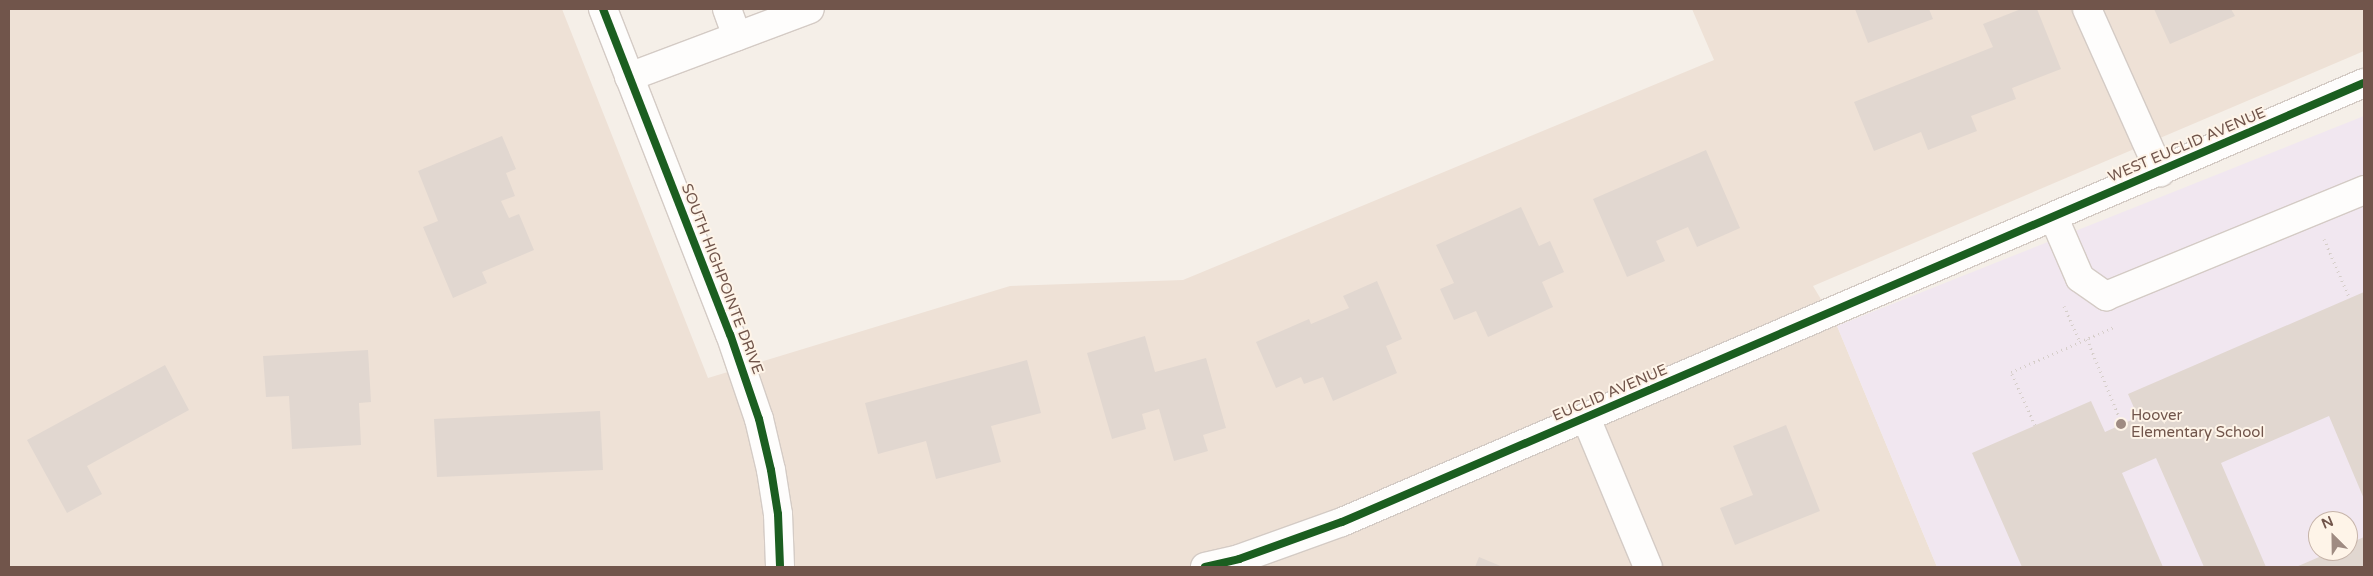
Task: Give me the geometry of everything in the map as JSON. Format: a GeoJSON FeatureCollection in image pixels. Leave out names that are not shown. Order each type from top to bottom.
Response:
{"type":"FeatureCollection","features":[{"type":"Feature","properties":{"kind":"street","name":"SOUTH HIGHPOINTE DRIVE"},"geometry":{"type":"LineString","coordinates":[[602,9],[730,334],[759,419],[771,470],[778,514],[780,567]]}},
{"type":"Feature","properties":{"kind":"street"},"geometry":{"type":"LineString","coordinates":[[727,9],[737,36]]}},
{"type":"Feature","properties":{"kind":"street"},"geometry":{"type":"LineString","coordinates":[[630,77],[810,9]]}},
{"type":"Feature","properties":{"kind":"street"},"geometry":{"type":"LineString","coordinates":[[2087,9],[2160,172]]}},
{"type":"Feature","properties":{"kind":"street","name":"WEST EUCLID AVENUE"},"geometry":{"type":"LineString","coordinates":[[2021,232],[2364,83]]}},
{"type":"Feature","properties":{"kind":"street"},"geometry":{"type":"LineString","coordinates":[[2054,218],[2080,278],[2106,296],[2364,190]]}},
{"type":"Feature","properties":{"kind":"street","name":"EUCLID AVENUE"},"geometry":{"type":"LineString","coordinates":[[1205,567],[1239,559],[1342,522],[2021,232]]}},
{"type":"Feature","properties":{"kind":"street"},"geometry":{"type":"LineString","coordinates":[[1586,418],[1648,567]]}},
{"type":"Feature","properties":{"kind":"path"},"geometry":{"type":"LineString","coordinates":[[2331,233],[2323,237],[2350,299]]}},
{"type":"Feature","properties":{"kind":"path"},"geometry":{"type":"LineString","coordinates":[[2035,426],[2011,372],[2123,324]]}},
{"type":"Feature","properties":{"kind":"path"},"geometry":{"type":"LineString","coordinates":[[2086,339],[2122,424]]}},
{"type":"Feature","properties":{"kind":"shaded area"},"geometry":{"type":"Polygon","coordinates":[[[9,9],[562,9],[708,378],[1010,286],[1183,280],[1714,60],[1692,9],[2364,9],[2364,51],[1813,286],[1837,326],[1937,567],[9,567],[9,9]]]}},
{"type":"Feature","properties":{"kind":"shaded area","name":"Hoover Elementary School"},"geometry":{"type":"Polygon","coordinates":[[[2364,116],[2364,567],[1937,567],[1837,326],[2364,116]]]}},
{"type":"Feature","properties":{"kind":"building"},"geometry":{"type":"Polygon","coordinates":[[[1855,9],[1929,9],[1933,19],[1868,43],[1855,9]]]}},
{"type":"Feature","properties":{"kind":"building"},"geometry":{"type":"Polygon","coordinates":[[[2021,9],[2037,9],[2061,69],[2012,88],[2016,99],[1971,116],[1977,131],[1928,150],[1921,132],[1874,151],[1854,102],[1993,47],[1983,24],[2021,9]]]}},
{"type":"Feature","properties":{"kind":"building"},"geometry":{"type":"Polygon","coordinates":[[[2154,9],[2231,9],[2235,16],[2170,44],[2154,9]]]}},
{"type":"Feature","properties":{"kind":"building"},"geometry":{"type":"Polygon","coordinates":[[[502,136],[516,169],[506,173],[515,196],[501,201],[509,218],[519,214],[534,250],[482,272],[487,283],[453,298],[423,227],[438,221],[418,171],[502,136]]]}},
{"type":"Feature","properties":{"kind":"building"},"geometry":{"type":"Polygon","coordinates":[[[1706,150],[1740,228],[1697,247],[1688,227],[1656,241],[1665,261],[1627,277],[1593,199],[1706,150]]]}},
{"type":"Feature","properties":{"kind":"building"},"geometry":{"type":"Polygon","coordinates":[[[1521,207],[1539,246],[1550,241],[1564,272],[1542,282],[1553,307],[1488,337],[1476,311],[1454,320],[1440,289],[1454,283],[1436,245],[1521,207]]]}},
{"type":"Feature","properties":{"kind":"building"},"geometry":{"type":"Polygon","coordinates":[[[1377,281],[1402,339],[1386,346],[1397,373],[1333,401],[1323,377],[1304,384],[1301,377],[1276,388],[1256,342],[1309,319],[1311,324],[1349,308],[1343,296],[1377,281]]]}},
{"type":"Feature","properties":{"kind":"building"},"geometry":{"type":"Polygon","coordinates":[[[2364,292],[2364,499],[2329,416],[2221,463],[2266,567],[2204,567],[2156,458],[2122,473],[2163,567],[2022,567],[1972,453],[2091,401],[2105,432],[2138,417],[2128,394],[2364,292]]]}},
{"type":"Feature","properties":{"kind":"building"},"geometry":{"type":"Polygon","coordinates":[[[1145,336],[1155,372],[1206,358],[1226,428],[1203,435],[1208,451],[1174,461],[1159,409],[1142,414],[1146,429],[1112,439],[1087,353],[1145,336]]]}},
{"type":"Feature","properties":{"kind":"building"},"geometry":{"type":"Polygon","coordinates":[[[368,350],[371,402],[359,403],[361,445],[292,449],[289,396],[266,397],[263,356],[368,350]]]}},
{"type":"Feature","properties":{"kind":"building"},"geometry":{"type":"Polygon","coordinates":[[[1027,360],[1041,413],[991,426],[1001,462],[936,479],[926,441],[878,454],[865,403],[1027,360]]]}},
{"type":"Feature","properties":{"kind":"building"},"geometry":{"type":"Polygon","coordinates":[[[165,365],[189,410],[87,466],[102,494],[67,513],[27,440],[165,365]]]}},
{"type":"Feature","properties":{"kind":"building"},"geometry":{"type":"Polygon","coordinates":[[[600,411],[603,470],[437,477],[434,419],[600,411]]]}},
{"type":"Feature","properties":{"kind":"building"},"geometry":{"type":"Polygon","coordinates":[[[1786,425],[1820,511],[1735,545],[1720,508],[1753,495],[1733,446],[1786,425]]]}},
{"type":"Feature","properties":{"kind":"building"},"geometry":{"type":"Polygon","coordinates":[[[2364,537],[2364,567],[2296,567],[2310,561],[2358,561],[2358,540],[2364,537]]]}},
{"type":"Feature","properties":{"kind":"building"},"geometry":{"type":"Polygon","coordinates":[[[1479,557],[1503,567],[1475,567],[1479,557]]]}},
{"type":"Feature","properties":{"kind":"cycle path"},"geometry":{"type":"LineString","coordinates":[[603,9],[730,334],[759,419],[771,470],[778,514],[780,567]]}},
{"type":"Feature","properties":{"kind":"cycle path"},"geometry":{"type":"LineString","coordinates":[[1205,567],[1239,559],[1342,522],[2364,83]]}},
{"type":"Feature","properties":{"kind":"place","name":"Hoover Elementary School"},"geometry":{"type":"Point","coordinates":[2121,424]}}]}
